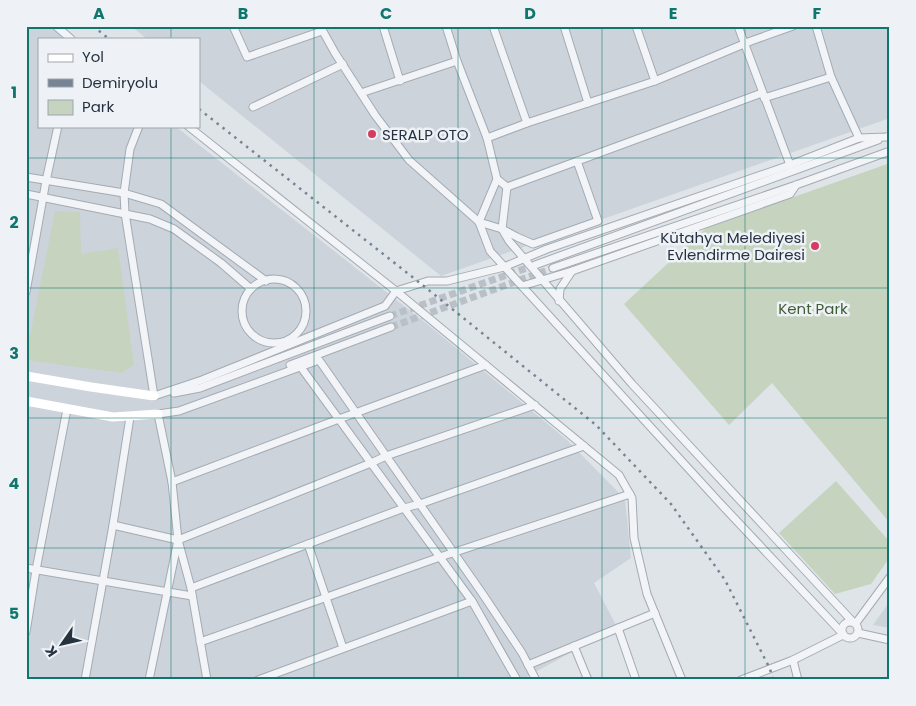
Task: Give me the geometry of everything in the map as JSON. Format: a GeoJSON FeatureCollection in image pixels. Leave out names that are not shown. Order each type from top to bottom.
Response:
{"type":"FeatureCollection","features":[{"type":"Feature","properties":{"kind":"main road"},"geometry":{"type":"LineString","coordinates":[[26,376],[154,396]]}},
{"type":"Feature","properties":{"kind":"main road"},"geometry":{"type":"LineString","coordinates":[[26,401],[113,417],[158,414]]}},
{"type":"Feature","properties":{"kind":"street"},"geometry":{"type":"LineString","coordinates":[[56,26],[70,38]]}},
{"type":"Feature","properties":{"kind":"street"},"geometry":{"type":"LineString","coordinates":[[233,26],[247,57],[321,29],[375,115],[409,160],[479,222],[502,229],[533,244],[598,221],[577,161]]}},
{"type":"Feature","properties":{"kind":"street"},"geometry":{"type":"LineString","coordinates":[[383,26],[400,81]]}},
{"type":"Feature","properties":{"kind":"street"},"geometry":{"type":"LineString","coordinates":[[446,26],[457,61],[487,138],[497,179],[506,188]]}},
{"type":"Feature","properties":{"kind":"street"},"geometry":{"type":"LineString","coordinates":[[493,26],[527,123]]}},
{"type":"Feature","properties":{"kind":"street"},"geometry":{"type":"LineString","coordinates":[[564,26],[588,103]]}},
{"type":"Feature","properties":{"kind":"street"},"geometry":{"type":"LineString","coordinates":[[636,26],[655,80]]}},
{"type":"Feature","properties":{"kind":"street"},"geometry":{"type":"LineString","coordinates":[[738,26],[790,165]]}},
{"type":"Feature","properties":{"kind":"street"},"geometry":{"type":"LineString","coordinates":[[487,138],[655,80],[794,26]]}},
{"type":"Feature","properties":{"kind":"street"},"geometry":{"type":"LineString","coordinates":[[816,26],[831,77],[859,138]]}},
{"type":"Feature","properties":{"kind":"street"},"geometry":{"type":"LineString","coordinates":[[361,93],[457,61]]}},
{"type":"Feature","properties":{"kind":"street"},"geometry":{"type":"LineString","coordinates":[[253,107],[343,64]]}},
{"type":"Feature","properties":{"kind":"street"},"geometry":{"type":"LineString","coordinates":[[506,188],[763,95],[831,77]]}},
{"type":"Feature","properties":{"kind":"street"},"geometry":{"type":"LineString","coordinates":[[26,292],[58,128]]}},
{"type":"Feature","properties":{"kind":"street"},"geometry":{"type":"LineString","coordinates":[[138,128],[130,149],[124,193],[125,214],[154,396]]}},
{"type":"Feature","properties":{"kind":"street"},"geometry":{"type":"LineString","coordinates":[[191,128],[396,291],[619,475],[632,498],[634,538],[647,594],[682,680]]}},
{"type":"Feature","properties":{"kind":"street"},"geometry":{"type":"LineString","coordinates":[[154,396],[202,380],[385,306],[396,291],[428,281],[447,281],[504,267],[547,249],[790,165],[859,138],[888,136]]}},
{"type":"Feature","properties":{"kind":"street"},"geometry":{"type":"LineString","coordinates":[[535,265],[888,136]]}},
{"type":"Feature","properties":{"kind":"street"},"geometry":{"type":"LineString","coordinates":[[554,268],[890,151]]}},
{"type":"Feature","properties":{"kind":"street"},"geometry":{"type":"LineString","coordinates":[[26,177],[124,193],[161,204],[266,281]]}},
{"type":"Feature","properties":{"kind":"street"},"geometry":{"type":"LineString","coordinates":[[497,179],[479,222],[490,251],[706,488],[843,634],[847,638],[852,638],[858,633]]}},
{"type":"Feature","properties":{"kind":"street"},"geometry":{"type":"LineString","coordinates":[[522,286],[572,271],[790,194],[796,184]]}},
{"type":"Feature","properties":{"kind":"street"},"geometry":{"type":"LineString","coordinates":[[506,188],[502,229],[509,241],[639,392],[854,622],[858,628],[858,633]]}},
{"type":"Feature","properties":{"kind":"street"},"geometry":{"type":"LineString","coordinates":[[26,194],[150,219],[174,229],[221,263],[251,289]]}},
{"type":"Feature","properties":{"kind":"street"},"geometry":{"type":"LineString","coordinates":[[560,301],[560,289],[572,271]]}},
{"type":"Feature","properties":{"kind":"street"},"geometry":{"type":"LineString","coordinates":[[276,280],[287,282],[296,288],[302,296],[306,307],[302,328],[295,336],[286,341],[275,343],[264,342],[255,337],[243,319],[245,298],[251,289],[266,281],[276,280]]}},
{"type":"Feature","properties":{"kind":"street"},"geometry":{"type":"LineString","coordinates":[[154,396],[200,388],[390,316]]}},
{"type":"Feature","properties":{"kind":"street"},"geometry":{"type":"LineString","coordinates":[[158,414],[391,327]]}},
{"type":"Feature","properties":{"kind":"street"},"geometry":{"type":"LineString","coordinates":[[158,414],[179,411],[319,360],[487,600],[522,653],[536,680]]}},
{"type":"Feature","properties":{"kind":"street"},"geometry":{"type":"LineString","coordinates":[[172,482],[486,365]]}},
{"type":"Feature","properties":{"kind":"street"},"geometry":{"type":"LineString","coordinates":[[300,366],[472,601],[517,680]]}},
{"type":"Feature","properties":{"kind":"street"},"geometry":{"type":"LineString","coordinates":[[113,524],[178,540],[386,456],[535,405]]}},
{"type":"Feature","properties":{"kind":"street"},"geometry":{"type":"LineString","coordinates":[[26,632],[67,409]]}},
{"type":"Feature","properties":{"kind":"street"},"geometry":{"type":"LineString","coordinates":[[158,414],[172,482],[178,540],[191,592],[207,680]]}},
{"type":"Feature","properties":{"kind":"street"},"geometry":{"type":"LineString","coordinates":[[85,680],[130,416]]}},
{"type":"Feature","properties":{"kind":"street"},"geometry":{"type":"LineString","coordinates":[[26,568],[167,592],[191,592],[308,544],[404,508],[584,446]]}},
{"type":"Feature","properties":{"kind":"street"},"geometry":{"type":"LineString","coordinates":[[200,642],[440,557],[630,494]]}},
{"type":"Feature","properties":{"kind":"street"},"geometry":{"type":"LineString","coordinates":[[149,680],[178,540]]}},
{"type":"Feature","properties":{"kind":"street"},"geometry":{"type":"LineString","coordinates":[[308,544],[343,648]]}},
{"type":"Feature","properties":{"kind":"street"},"geometry":{"type":"LineString","coordinates":[[854,622],[890,577]]}},
{"type":"Feature","properties":{"kind":"street"},"geometry":{"type":"LineString","coordinates":[[258,680],[472,601]]}},
{"type":"Feature","properties":{"kind":"street"},"geometry":{"type":"LineString","coordinates":[[528,666],[655,613]]}},
{"type":"Feature","properties":{"kind":"street"},"geometry":{"type":"LineString","coordinates":[[843,634],[842,627],[844,624],[846,622],[854,622]]}},
{"type":"Feature","properties":{"kind":"street"},"geometry":{"type":"LineString","coordinates":[[618,628],[636,680]]}},
{"type":"Feature","properties":{"kind":"street"},"geometry":{"type":"LineString","coordinates":[[858,633],[890,640]]}},
{"type":"Feature","properties":{"kind":"street"},"geometry":{"type":"LineString","coordinates":[[741,680],[792,660],[843,634]]}},
{"type":"Feature","properties":{"kind":"street"},"geometry":{"type":"LineString","coordinates":[[574,646],[588,680]]}},
{"type":"Feature","properties":{"kind":"street"},"geometry":{"type":"LineString","coordinates":[[792,660],[798,680]]}},
{"type":"Feature","properties":{"kind":"shaded area"},"geometry":{"type":"Polygon","coordinates":[[[26,26],[50,26],[63,38],[38,38],[38,128],[178,128],[427,324],[567,440],[625,499],[631,558],[594,583],[617,627],[521,680],[26,680],[26,26]]]}},
{"type":"Feature","properties":{"kind":"shaded area"},"geometry":{"type":"Polygon","coordinates":[[[131,26],[890,26],[890,118],[441,276],[200,82],[200,38],[146,38],[131,26]]]}},
{"type":"Feature","properties":{"kind":"shaded area"},"geometry":{"type":"Polygon","coordinates":[[[890,601],[890,628],[873,625],[890,601]]]}},
{"type":"Feature","properties":{"kind":"green space","name":"Kent Park"},"geometry":{"type":"Polygon","coordinates":[[[890,163],[890,523],[772,383],[729,425],[624,304],[706,228],[890,163]]]}},
{"type":"Feature","properties":{"kind":"green space"},"geometry":{"type":"Polygon","coordinates":[[[55,211],[80,212],[81,254],[118,248],[134,365],[121,373],[26,360],[55,211]]]}},
{"type":"Feature","properties":{"kind":"green space"},"geometry":{"type":"Polygon","coordinates":[[[836,481],[890,542],[890,557],[871,584],[835,594],[779,533],[836,481]]]}},
{"type":"Feature","properties":{"kind":"tunnel"},"geometry":{"type":"LineString","coordinates":[[390,316],[535,265]]}},
{"type":"Feature","properties":{"kind":"tunnel"},"geometry":{"type":"LineString","coordinates":[[391,327],[553,268]]}},
{"type":"Feature","properties":{"kind":"railway"},"geometry":{"type":"LineString","coordinates":[[93,26],[108,38]]}},
{"type":"Feature","properties":{"kind":"railway"},"geometry":{"type":"LineString","coordinates":[[200,110],[596,425],[671,504],[725,580],[770,669],[773,680]]}},
{"type":"Feature","properties":{"kind":"place","name":"SERALP OTO"},"geometry":{"type":"Point","coordinates":[372,134]}},
{"type":"Feature","properties":{"kind":"place","name":"Kütahya Melediyesi Evlendirme Dairesi"},"geometry":{"type":"Point","coordinates":[815,246]}}]}
